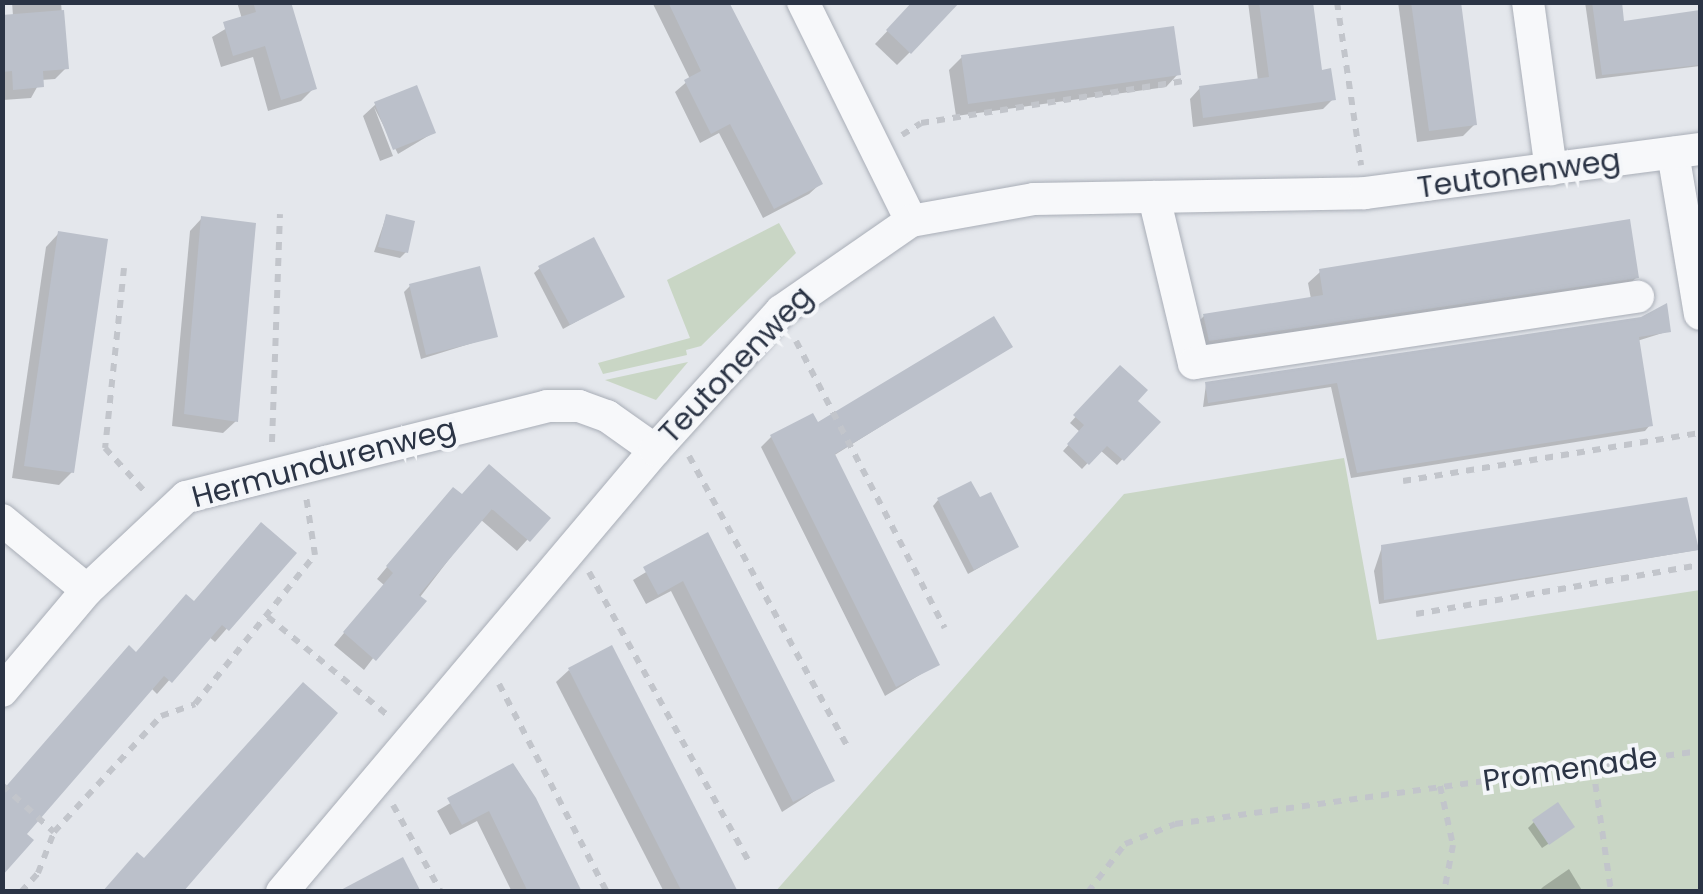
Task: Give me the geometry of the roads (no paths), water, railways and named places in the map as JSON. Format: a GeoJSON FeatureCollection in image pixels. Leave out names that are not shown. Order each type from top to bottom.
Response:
{"type":"FeatureCollection","features":[{"type":"Feature","properties":{"kind":"street"},"geometry":{"type":"LineString","coordinates":[[803,2],[911,221]]}},
{"type":"Feature","properties":{"kind":"street"},"geometry":{"type":"LineString","coordinates":[[1528,2],[1551,168]]}},
{"type":"Feature","properties":{"kind":"street","name":"Teutonenweg"},"geometry":{"type":"LineString","coordinates":[[282,892],[665,439],[781,311],[911,221],[1034,199],[1364,193],[1687,151],[1700,314]]}},
{"type":"Feature","properties":{"kind":"street"},"geometry":{"type":"LineString","coordinates":[[1154,197],[1194,364],[1638,297]]}},
{"type":"Feature","properties":{"kind":"street","name":"Hermundurenweg"},"geometry":{"type":"LineString","coordinates":[[2,691],[86,590],[164,512],[186,497],[547,406],[579,406],[665,439]]}},
{"type":"Feature","properties":{"kind":"street"},"geometry":{"type":"LineString","coordinates":[[2,520],[86,590]]}}]}
